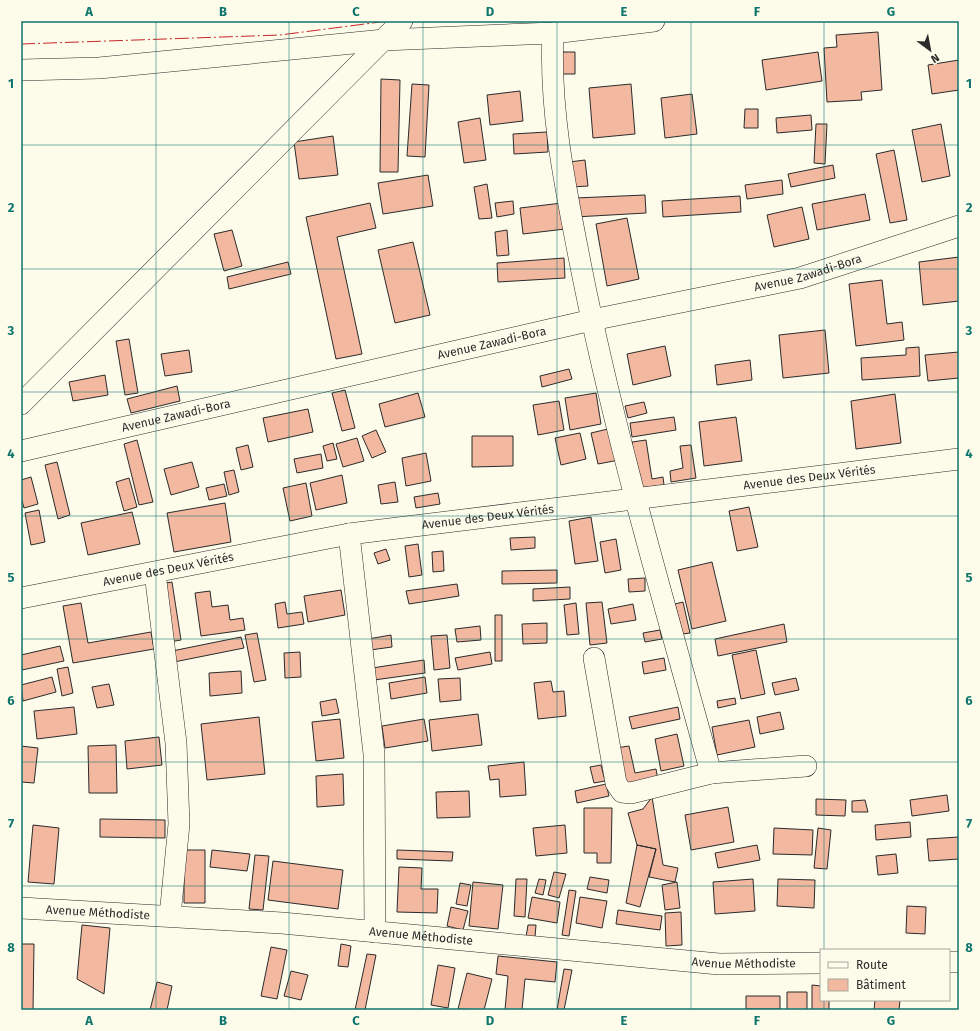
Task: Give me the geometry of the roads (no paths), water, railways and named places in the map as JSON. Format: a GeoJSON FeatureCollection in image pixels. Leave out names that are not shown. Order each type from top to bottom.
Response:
{"type":"FeatureCollection","features":[{"type":"Feature","properties":{"kind":"street"},"geometry":{"type":"LineString","coordinates":[[21,404],[402,21]]}},
{"type":"Feature","properties":{"kind":"street"},"geometry":{"type":"LineString","coordinates":[[21,70],[99,68],[384,40],[552,33],[654,21]]}},
{"type":"Feature","properties":{"kind":"street"},"geometry":{"type":"LineString","coordinates":[[552,33],[552,64],[562,172],[592,320],[636,500],[711,773]]}},
{"type":"Feature","properties":{"kind":"street","name":"Avenue Zawadi-Bora"},"geometry":{"type":"LineString","coordinates":[[21,451],[592,320],[800,278],[959,226]]}},
{"type":"Feature","properties":{"kind":"street","name":"Avenue des Deux Vérités"},"geometry":{"type":"LineString","coordinates":[[21,598],[349,534],[959,460]]}},
{"type":"Feature","properties":{"kind":"street"},"geometry":{"type":"LineString","coordinates":[[349,534],[374,754],[375,932]]}},
{"type":"Feature","properties":{"kind":"street"},"geometry":{"type":"LineString","coordinates":[[155,573],[176,743],[179,824],[170,916]]}},
{"type":"Feature","properties":{"kind":"street"},"geometry":{"type":"LineString","coordinates":[[594,658],[616,783],[622,792],[631,793],[711,773],[806,766]]}},
{"type":"Feature","properties":{"kind":"street","name":"Avenue Méthodiste"},"geometry":{"type":"LineString","coordinates":[[21,908],[282,923],[719,964],[820,963]]}}]}
